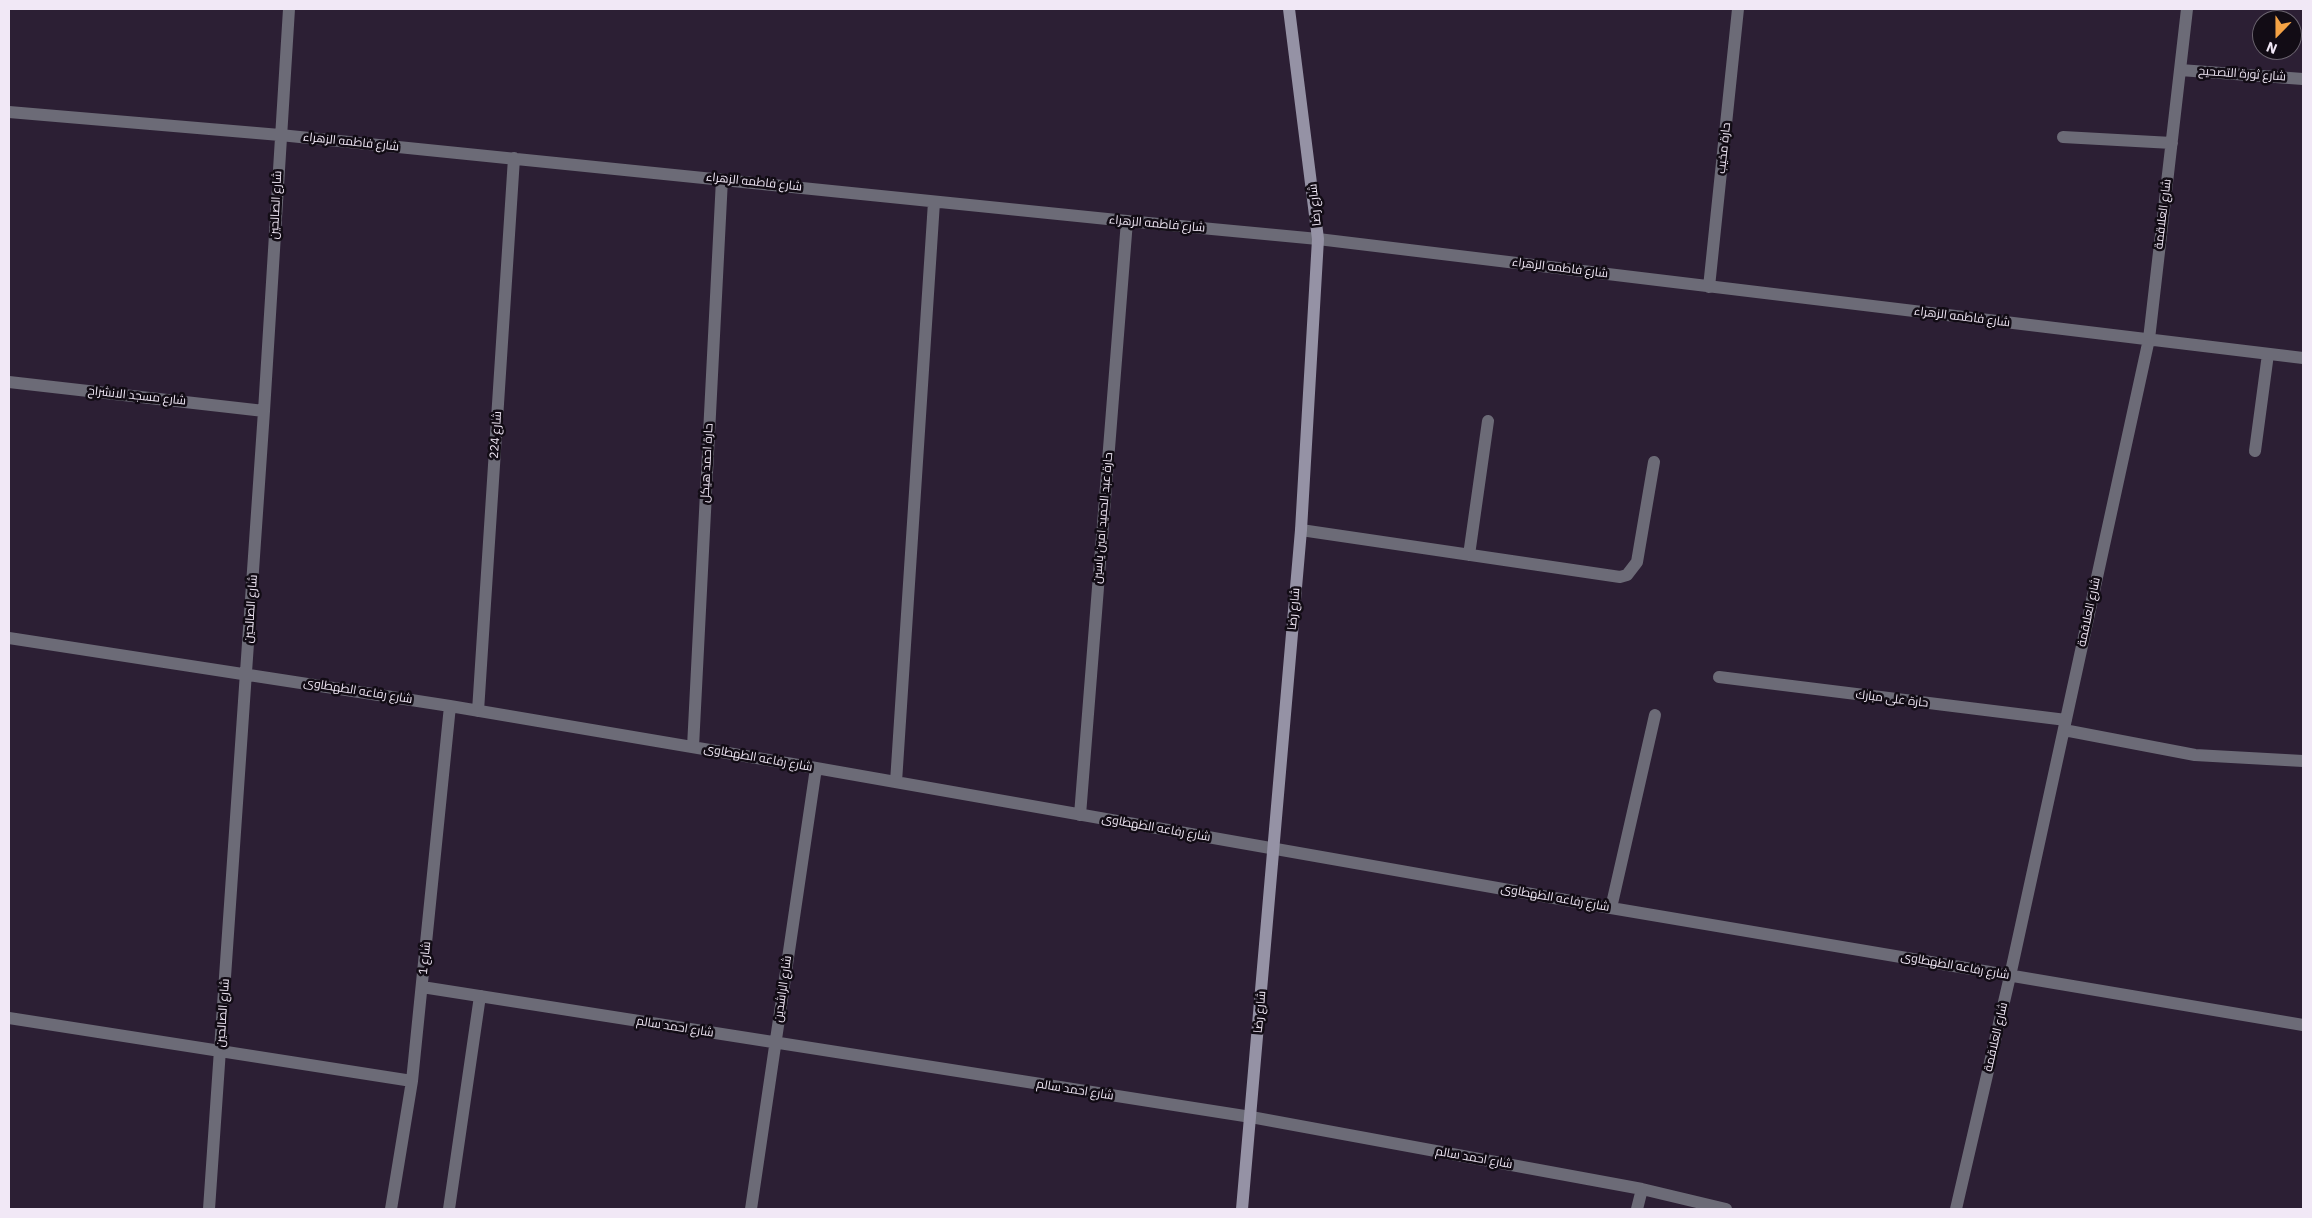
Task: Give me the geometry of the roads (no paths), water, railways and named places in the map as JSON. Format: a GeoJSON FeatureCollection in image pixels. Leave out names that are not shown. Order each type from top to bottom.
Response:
{"type":"FeatureCollection","features":[{"type":"Feature","properties":{"kind":"street","name":"شارع الصالحين"},"geometry":{"type":"LineString","coordinates":[[209,1209],[264,411],[289,9]]}},
{"type":"Feature","properties":{"kind":"street","name":"شارع رضا"},"geometry":{"type":"LineString","coordinates":[[1242,1209],[1300,530],[1318,239],[1289,9]]}},
{"type":"Feature","properties":{"kind":"street","name":"حارة مخيب"},"geometry":{"type":"LineString","coordinates":[[1709,287],[1738,9]]}},
{"type":"Feature","properties":{"kind":"street","name":"شارع العلاقمة"},"geometry":{"type":"LineString","coordinates":[[1956,1209],[2010,976],[2149,339],[2187,9]]}},
{"type":"Feature","properties":{"kind":"street","name":"شارع ثورة التصحيح"},"geometry":{"type":"LineString","coordinates":[[2180,70],[2303,79]]}},
{"type":"Feature","properties":{"kind":"street","name":"شارع فاطمه الزهراء"},"geometry":{"type":"LineString","coordinates":[[9,112],[280,135],[1318,239],[2303,358]]}},
{"type":"Feature","properties":{"kind":"street"},"geometry":{"type":"LineString","coordinates":[[2063,137],[2172,143]]}},
{"type":"Feature","properties":{"kind":"street","name":"شارع 224"},"geometry":{"type":"LineString","coordinates":[[478,711],[514,158]]}},
{"type":"Feature","properties":{"kind":"street","name":"حارة احمد هيكل"},"geometry":{"type":"LineString","coordinates":[[693,747],[722,179]]}},
{"type":"Feature","properties":{"kind":"street"},"geometry":{"type":"LineString","coordinates":[[896,782],[934,202]]}},
{"type":"Feature","properties":{"kind":"street","name":"حارة عبد الحميد امين ياسين"},"geometry":{"type":"LineString","coordinates":[[1080,815],[1127,221]]}},
{"type":"Feature","properties":{"kind":"street"},"geometry":{"type":"LineString","coordinates":[[2255,451],[2268,354]]}},
{"type":"Feature","properties":{"kind":"street","name":"شارع مسجد الانشراح"},"geometry":{"type":"LineString","coordinates":[[9,382],[264,411]]}},
{"type":"Feature","properties":{"kind":"street"},"geometry":{"type":"LineString","coordinates":[[1469,555],[1488,421]]}},
{"type":"Feature","properties":{"kind":"street"},"geometry":{"type":"LineString","coordinates":[[1300,530],[1620,577],[1627,575],[1637,562],[1654,462]]}},
{"type":"Feature","properties":{"kind":"street","name":"شارع رفاعه الطهطاوى"},"geometry":{"type":"LineString","coordinates":[[9,638],[450,706],[816,768],[1274,850],[2303,1025]]}},
{"type":"Feature","properties":{"kind":"street","name":"حارة على مبارك"},"geometry":{"type":"LineString","coordinates":[[1719,677],[2065,725],[2195,755],[2303,761]]}},
{"type":"Feature","properties":{"kind":"street","name":"شارع 1"},"geometry":{"type":"LineString","coordinates":[[391,1209],[412,1081],[450,706]]}},
{"type":"Feature","properties":{"kind":"street"},"geometry":{"type":"LineString","coordinates":[[1612,908],[1655,715]]}},
{"type":"Feature","properties":{"kind":"street","name":"شارع الراشدين"},"geometry":{"type":"LineString","coordinates":[[750,1209],[816,768]]}},
{"type":"Feature","properties":{"kind":"street","name":"شارع احمد سالم"},"geometry":{"type":"LineString","coordinates":[[422,987],[1251,1117],[1642,1189],[1726,1209]]}},
{"type":"Feature","properties":{"kind":"street"},"geometry":{"type":"LineString","coordinates":[[449,1209],[480,996]]}},
{"type":"Feature","properties":{"kind":"street"},"geometry":{"type":"LineString","coordinates":[[9,1018],[412,1081]]}},
{"type":"Feature","properties":{"kind":"street"},"geometry":{"type":"LineString","coordinates":[[1637,1209],[1642,1189]]}}]}
